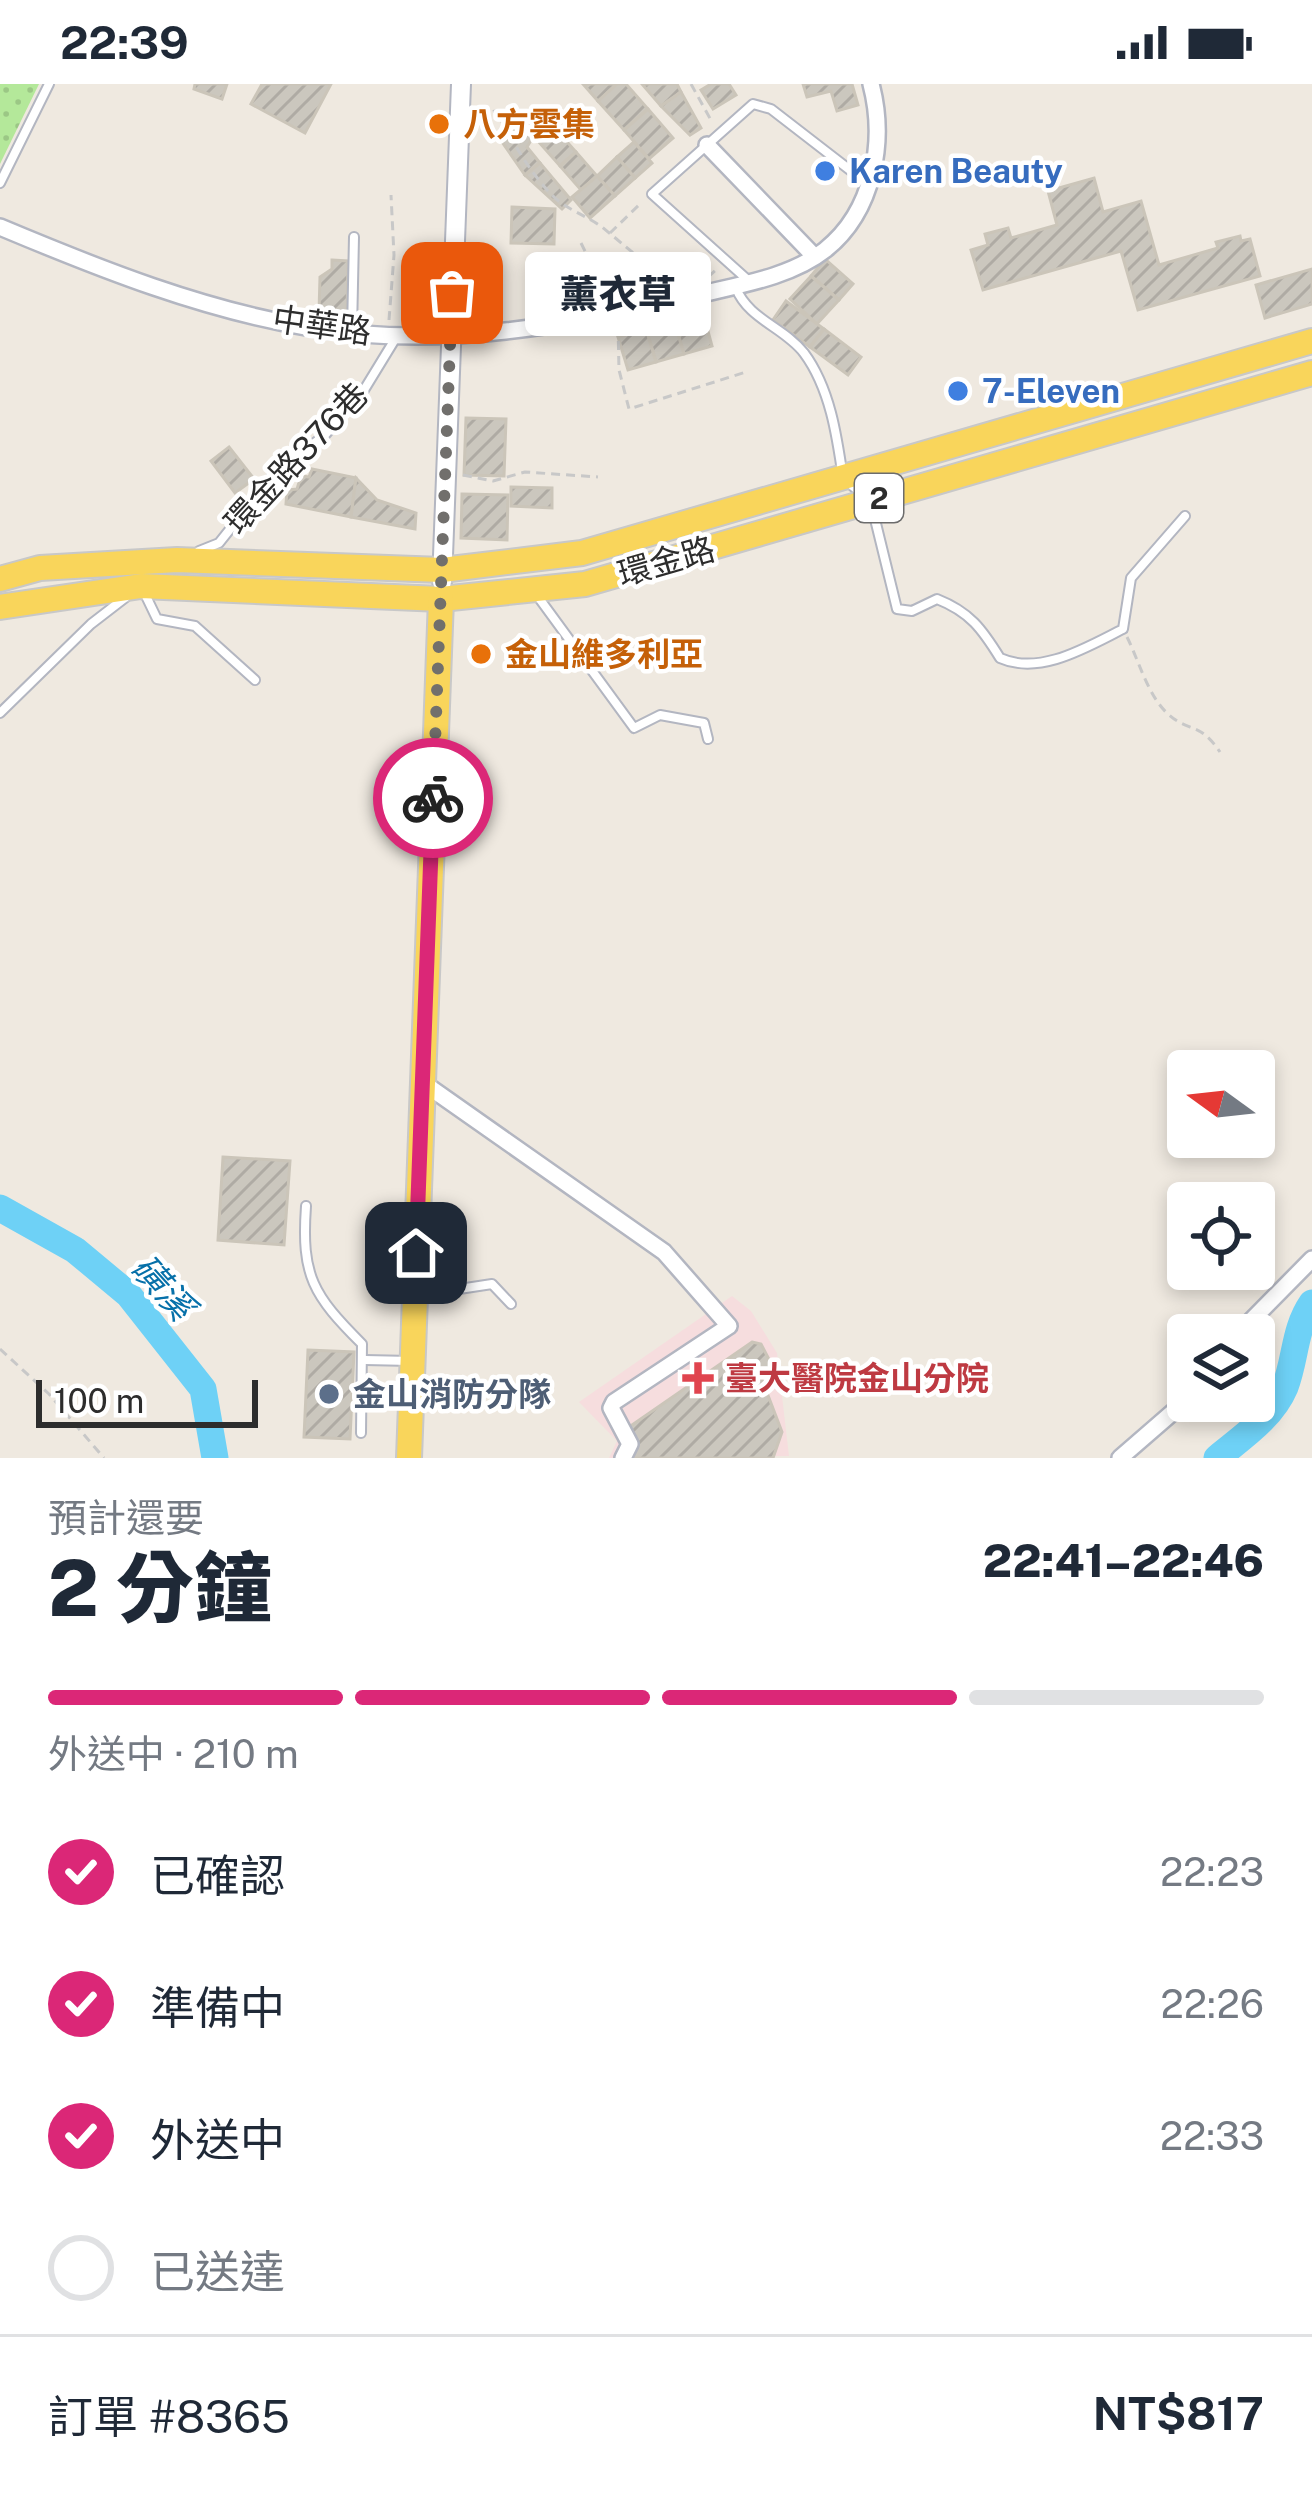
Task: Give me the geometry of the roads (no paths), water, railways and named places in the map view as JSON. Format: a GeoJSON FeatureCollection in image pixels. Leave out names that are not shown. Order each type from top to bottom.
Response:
{"type":"FeatureCollection","features":[{"type":"Feature","properties":{"kind":"main road","name":"環金路"},"geometry":{"type":"LineString","coordinates":[[0,578],[40,568],[177,560],[442,570],[582,553],[1312,341]]}},
{"type":"Feature","properties":{"kind":"main road","name":"環金路"},"geometry":{"type":"LineString","coordinates":[[0,608],[141,586],[441,599],[585,584],[1312,373]]}},
{"type":"Feature","properties":{"kind":"main road"},"geometry":{"type":"LineString","coordinates":[[409,1458],[441,599]]}},
{"type":"Feature","properties":{"kind":"street"},"geometry":{"type":"LineString","coordinates":[[441,599],[460,84]]}},
{"type":"Feature","properties":{"kind":"street","name":"中華路"},"geometry":{"type":"LineString","coordinates":[[0,227],[148,286],[255,315],[352,331],[450,337],[617,316],[742,284],[826,250],[856,213],[870,185],[878,146],[871,84]]}},
{"type":"Feature","properties":{"kind":"street"},"geometry":{"type":"LineString","coordinates":[[713,139],[814,256]]}},
{"type":"Feature","properties":{"kind":"street"},"geometry":{"type":"LineString","coordinates":[[422,1082],[664,1252],[729,1326],[614,1402],[611,1408],[630,1444],[623,1458]]}},
{"type":"Feature","properties":{"kind":"street"},"geometry":{"type":"LineString","coordinates":[[1257,1314],[1312,1258]]}},
{"type":"Feature","properties":{"kind":"street"},"geometry":{"type":"LineString","coordinates":[[1120,1458],[1167,1417]]}},
{"type":"Feature","properties":{"kind":"lane"},"geometry":{"type":"LineString","coordinates":[[0,183],[49,84]]}},
{"type":"Feature","properties":{"kind":"lane"},"geometry":{"type":"LineString","coordinates":[[870,185],[771,109],[753,104],[652,194],[726,261],[759,317],[803,352],[833,412],[843,478],[869,501],[897,609],[912,611],[937,599],[956,606],[982,626],[1000,658],[1024,666],[1085,648],[1124,629],[1131,578],[1185,516]]}},
{"type":"Feature","properties":{"kind":"lane"},"geometry":{"type":"LineString","coordinates":[[352,331],[354,238]]}},
{"type":"Feature","properties":{"kind":"lane","name":"環金路376巷"},"geometry":{"type":"LineString","coordinates":[[0,713],[91,624],[177,560],[218,543],[274,474],[325,435],[364,390],[392,334]]}},
{"type":"Feature","properties":{"kind":"lane"},"geometry":{"type":"LineString","coordinates":[[141,586],[158,619],[195,626],[255,680]]}},
{"type":"Feature","properties":{"kind":"lane"},"geometry":{"type":"LineString","coordinates":[[532,589],[634,728],[661,715],[704,723],[708,739]]}},
{"type":"Feature","properties":{"kind":"lane"},"geometry":{"type":"LineString","coordinates":[[307,1206],[303,1257],[320,1302],[362,1344],[361,1432]]}},
{"type":"Feature","properties":{"kind":"lane"},"geometry":{"type":"LineString","coordinates":[[414,1296],[492,1284],[511,1304]]}},
{"type":"Feature","properties":{"kind":"lane"},"geometry":{"type":"LineString","coordinates":[[364,1360],[412,1361]]}},
{"type":"Feature","properties":{"kind":"waterway","name":"磺溪"},"geometry":{"type":"LineString","coordinates":[[0,1208],[75,1250],[128,1294],[203,1389],[215,1458]]}},
{"type":"Feature","properties":{"kind":"waterway"},"geometry":{"type":"LineString","coordinates":[[1217,1458],[1255,1427],[1279,1398],[1312,1303]]}},
{"type":"Feature","properties":{"kind":"place","name":"八方雲集"},"geometry":{"type":"Point","coordinates":[439,124]}},
{"type":"Feature","properties":{"kind":"place","name":"Karen Beauty"},"geometry":{"type":"Point","coordinates":[825,171]}},
{"type":"Feature","properties":{"kind":"place","name":"薰衣草"},"geometry":{"type":"Point","coordinates":[452,293]}},
{"type":"Feature","properties":{"kind":"place","name":"7-Eleven"},"geometry":{"type":"Point","coordinates":[958,391]}},
{"type":"Feature","properties":{"kind":"place","name":"金山維多利亞"},"geometry":{"type":"Point","coordinates":[481,654]}},
{"type":"Feature","properties":{"kind":"place","name":"臺大醫院金山分院"},"geometry":{"type":"Point","coordinates":[698,1378]}},
{"type":"Feature","properties":{"kind":"place","name":"金山消防分隊"},"geometry":{"type":"Point","coordinates":[329,1394]}}]}
